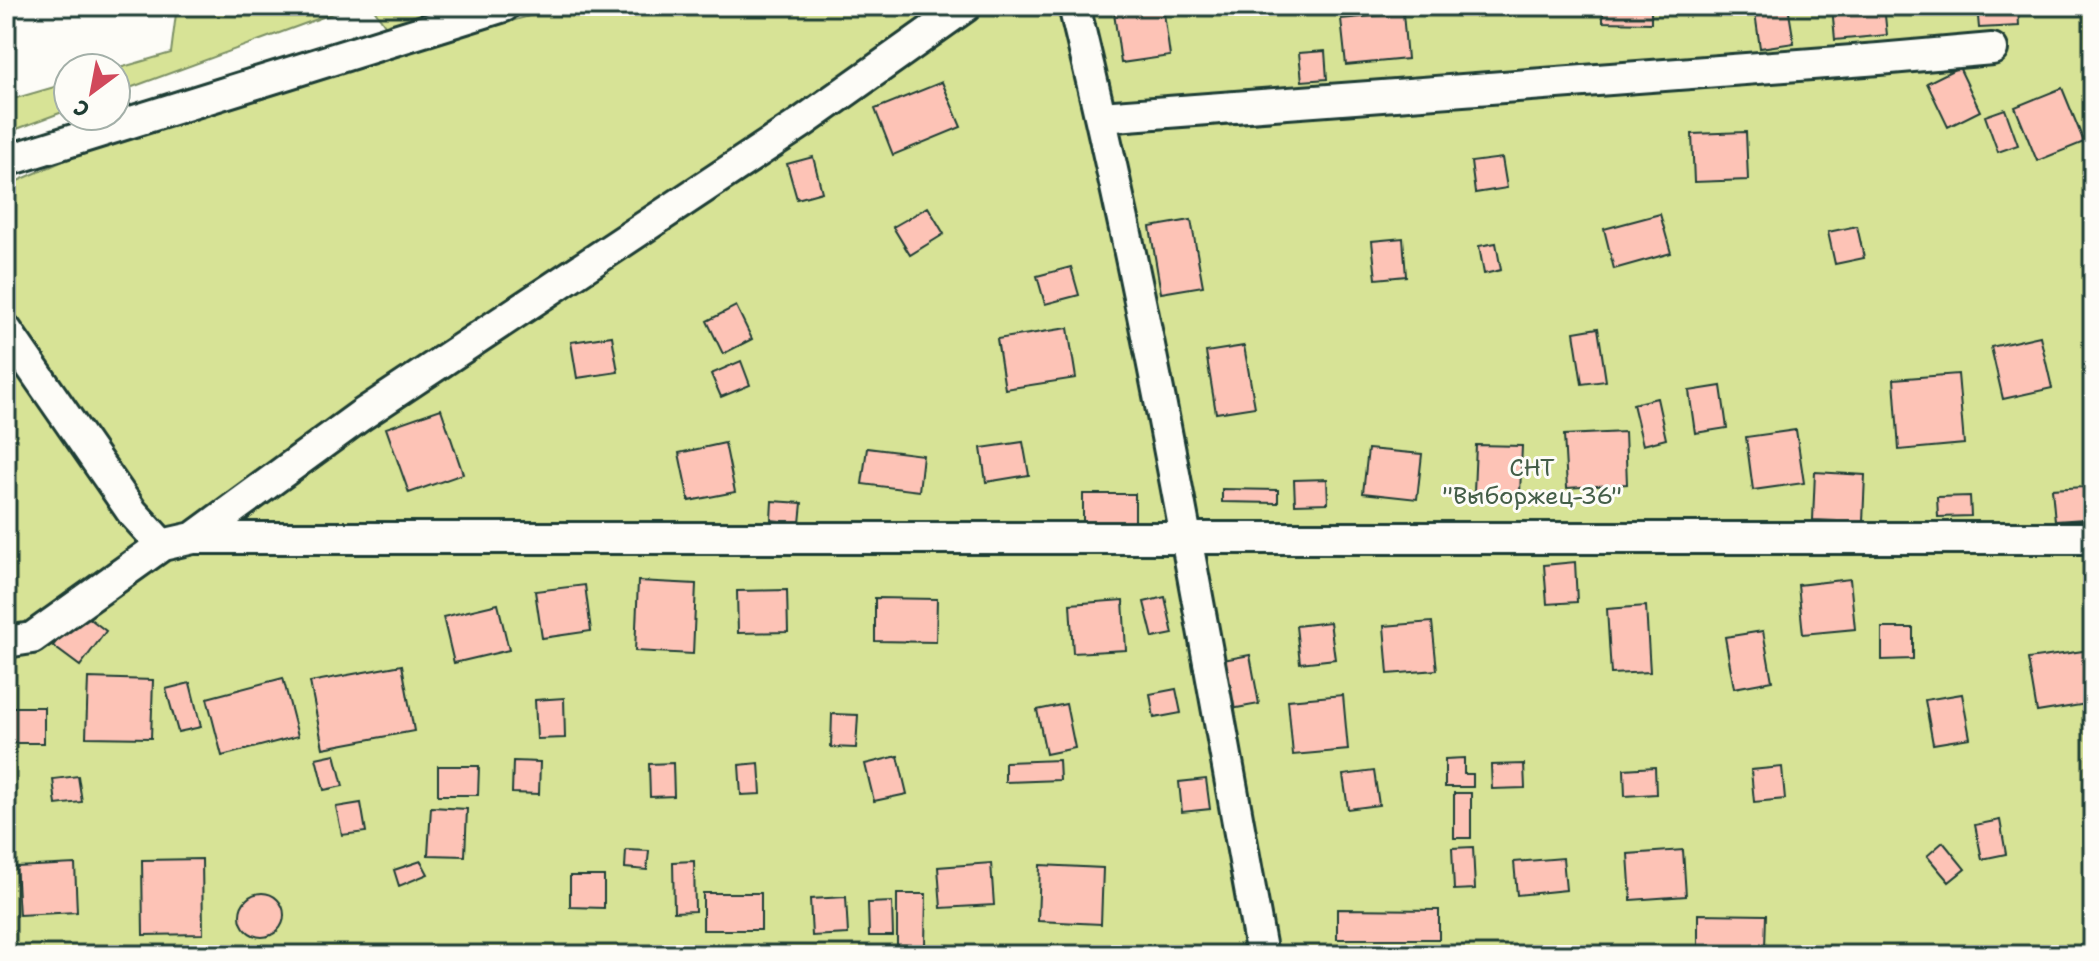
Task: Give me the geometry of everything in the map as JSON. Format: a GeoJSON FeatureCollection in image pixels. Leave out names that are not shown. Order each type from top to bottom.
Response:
{"type":"FeatureCollection","features":[{"type":"Feature","properties":{"kind":"street"},"geometry":{"type":"LineString","coordinates":[[6,161],[504,6]]}},
{"type":"Feature","properties":{"kind":"street"},"geometry":{"type":"LineString","coordinates":[[193,538],[360,416],[789,131],[966,6]]}},
{"type":"Feature","properties":{"kind":"street"},"geometry":{"type":"LineString","coordinates":[[1074,6],[1101,117],[1186,540],[1262,955]]}},
{"type":"Feature","properties":{"kind":"street"},"geometry":{"type":"LineString","coordinates":[[1101,117],[1992,49]]}},
{"type":"Feature","properties":{"kind":"street"},"geometry":{"type":"LineString","coordinates":[[6,330],[132,512],[162,545]]}},
{"type":"Feature","properties":{"kind":"street"},"geometry":{"type":"LineString","coordinates":[[6,642],[32,638],[162,545],[193,538],[2093,538]]}},
{"type":"Feature","properties":{"kind":"green space"},"geometry":{"type":"Polygon","coordinates":[[[177,6],[353,6],[132,87],[132,64],[171,53],[177,6]]]}},
{"type":"Feature","properties":{"kind":"green space"},"geometry":{"type":"Polygon","coordinates":[[[372,6],[518,6],[395,40],[372,6]]]}},
{"type":"Feature","properties":{"kind":"green space","name":"СНТ \"Выборжец-36\""},"geometry":{"type":"Polygon","coordinates":[[[565,6],[2093,6],[2093,955],[6,955],[6,186],[109,141],[376,59],[565,6]]]}},
{"type":"Feature","properties":{"kind":"green space"},"geometry":{"type":"Polygon","coordinates":[[[52,88],[52,116],[6,133],[6,101],[52,88]]]}},
{"type":"Feature","properties":{"kind":"building"},"geometry":{"type":"Polygon","coordinates":[[[1113,6],[1163,6],[1170,56],[1121,63],[1113,6]]]}},
{"type":"Feature","properties":{"kind":"building"},"geometry":{"type":"Polygon","coordinates":[[[1603,6],[1651,6],[1651,23],[1603,22],[1603,6]]]}},
{"type":"Feature","properties":{"kind":"building"},"geometry":{"type":"Polygon","coordinates":[[[1754,6],[1788,6],[1794,43],[1760,48],[1754,6]]]}},
{"type":"Feature","properties":{"kind":"building"},"geometry":{"type":"Polygon","coordinates":[[[1832,6],[1884,6],[1887,35],[1835,40],[1832,6]]]}},
{"type":"Feature","properties":{"kind":"building"},"geometry":{"type":"Polygon","coordinates":[[[1977,6],[2018,6],[2019,26],[1979,28],[1977,6]]]}},
{"type":"Feature","properties":{"kind":"building"},"geometry":{"type":"Polygon","coordinates":[[[1403,13],[1407,59],[1346,65],[1341,19],[1403,13]]]}},
{"type":"Feature","properties":{"kind":"building"},"geometry":{"type":"Polygon","coordinates":[[[1325,51],[1327,79],[1302,81],[1299,53],[1325,51]]]}},
{"type":"Feature","properties":{"kind":"building"},"geometry":{"type":"Polygon","coordinates":[[[1959,67],[1980,111],[1948,127],[1927,83],[1959,67]]]}},
{"type":"Feature","properties":{"kind":"building"},"geometry":{"type":"Polygon","coordinates":[[[942,82],[961,127],[893,155],[875,109],[942,82]]]}},
{"type":"Feature","properties":{"kind":"building"},"geometry":{"type":"Polygon","coordinates":[[[2062,88],[2084,142],[2037,161],[2015,107],[2062,88]]]}},
{"type":"Feature","properties":{"kind":"building"},"geometry":{"type":"Polygon","coordinates":[[[2005,109],[2018,145],[1998,152],[1985,116],[2005,109]]]}},
{"type":"Feature","properties":{"kind":"building"},"geometry":{"type":"Polygon","coordinates":[[[1746,132],[1748,180],[1694,182],[1692,134],[1746,132]]]}},
{"type":"Feature","properties":{"kind":"building"},"geometry":{"type":"Polygon","coordinates":[[[813,157],[822,192],[797,199],[787,164],[813,157]]]}},
{"type":"Feature","properties":{"kind":"building"},"geometry":{"type":"Polygon","coordinates":[[[1502,158],[1507,188],[1475,193],[1471,162],[1502,158]]]}},
{"type":"Feature","properties":{"kind":"building"},"geometry":{"type":"Polygon","coordinates":[[[928,207],[944,234],[910,255],[893,227],[928,207]]]}},
{"type":"Feature","properties":{"kind":"building"},"geometry":{"type":"Polygon","coordinates":[[[1660,214],[1671,253],[1614,269],[1604,229],[1660,214]]]}},
{"type":"Feature","properties":{"kind":"building"},"geometry":{"type":"Polygon","coordinates":[[[1191,220],[1203,286],[1161,293],[1150,227],[1191,220]]]}},
{"type":"Feature","properties":{"kind":"building"},"geometry":{"type":"Polygon","coordinates":[[[1857,226],[1864,258],[1835,264],[1828,232],[1857,226]]]}},
{"type":"Feature","properties":{"kind":"building"},"geometry":{"type":"Polygon","coordinates":[[[1403,238],[1406,276],[1376,279],[1372,241],[1403,238]]]}},
{"type":"Feature","properties":{"kind":"building"},"geometry":{"type":"Polygon","coordinates":[[[1496,243],[1501,270],[1484,274],[1479,246],[1496,243]]]}},
{"type":"Feature","properties":{"kind":"building"},"geometry":{"type":"Polygon","coordinates":[[[1071,267],[1079,295],[1045,304],[1037,276],[1071,267]]]}},
{"type":"Feature","properties":{"kind":"building"},"geometry":{"type":"Polygon","coordinates":[[[736,306],[752,339],[723,354],[707,321],[736,306]]]}},
{"type":"Feature","properties":{"kind":"building"},"geometry":{"type":"Polygon","coordinates":[[[1068,328],[1076,378],[1005,389],[997,339],[1068,328]]]}},
{"type":"Feature","properties":{"kind":"building"},"geometry":{"type":"Polygon","coordinates":[[[1598,328],[1606,381],[1582,384],[1574,332],[1598,328]]]}},
{"type":"Feature","properties":{"kind":"building"},"geometry":{"type":"Polygon","coordinates":[[[612,336],[618,372],[577,378],[571,342],[612,336]]]}},
{"type":"Feature","properties":{"kind":"building"},"geometry":{"type":"Polygon","coordinates":[[[2040,336],[2052,388],[2003,399],[1991,347],[2040,336]]]}},
{"type":"Feature","properties":{"kind":"building"},"geometry":{"type":"Polygon","coordinates":[[[1244,346],[1255,407],[1216,413],[1206,352],[1244,346]]]}},
{"type":"Feature","properties":{"kind":"building"},"geometry":{"type":"Polygon","coordinates":[[[741,361],[750,385],[721,397],[711,374],[741,361]]]}},
{"type":"Feature","properties":{"kind":"building"},"geometry":{"type":"Polygon","coordinates":[[[1958,374],[1964,444],[1899,450],[1894,379],[1958,374]]]}},
{"type":"Feature","properties":{"kind":"building"},"geometry":{"type":"Polygon","coordinates":[[[1721,386],[1727,428],[1695,433],[1689,391],[1721,386]]]}},
{"type":"Feature","properties":{"kind":"building"},"geometry":{"type":"Polygon","coordinates":[[[1657,398],[1666,439],[1643,445],[1633,404],[1657,398]]]}},
{"type":"Feature","properties":{"kind":"building"},"geometry":{"type":"Polygon","coordinates":[[[441,409],[463,474],[409,493],[386,428],[441,409]]]}},
{"type":"Feature","properties":{"kind":"building"},"geometry":{"type":"Polygon","coordinates":[[[1796,430],[1804,483],[1753,490],[1746,437],[1796,430]]]}},
{"type":"Feature","properties":{"kind":"building"},"geometry":{"type":"Polygon","coordinates":[[[1625,432],[1627,484],[1567,488],[1564,435],[1625,432]]]}},
{"type":"Feature","properties":{"kind":"building"},"geometry":{"type":"Polygon","coordinates":[[[1023,442],[1029,475],[986,482],[981,448],[1023,442]]]}},
{"type":"Feature","properties":{"kind":"building"},"geometry":{"type":"Polygon","coordinates":[[[725,443],[735,492],[689,501],[679,453],[725,443]]]}},
{"type":"Feature","properties":{"kind":"building"},"geometry":{"type":"Polygon","coordinates":[[[1476,445],[1522,446],[1520,494],[1474,492],[1476,445]]]}},
{"type":"Feature","properties":{"kind":"building"},"geometry":{"type":"Polygon","coordinates":[[[867,448],[923,455],[919,491],[862,484],[867,448]]]}},
{"type":"Feature","properties":{"kind":"building"},"geometry":{"type":"Polygon","coordinates":[[[1368,449],[1422,454],[1417,499],[1363,493],[1368,449]]]}},
{"type":"Feature","properties":{"kind":"building"},"geometry":{"type":"Polygon","coordinates":[[[1815,472],[1865,475],[1863,522],[1813,520],[1815,472]]]}},
{"type":"Feature","properties":{"kind":"building"},"geometry":{"type":"Polygon","coordinates":[[[1327,479],[1328,503],[1295,504],[1294,480],[1327,479]]]}},
{"type":"Feature","properties":{"kind":"building"},"geometry":{"type":"Polygon","coordinates":[[[2084,487],[2085,519],[2055,521],[2052,489],[2084,487]]]}},
{"type":"Feature","properties":{"kind":"building"},"geometry":{"type":"Polygon","coordinates":[[[1222,489],[1278,490],[1278,503],[1222,502],[1222,489]]]}},
{"type":"Feature","properties":{"kind":"building"},"geometry":{"type":"Polygon","coordinates":[[[1083,494],[1135,494],[1135,524],[1083,524],[1083,494]]]}},
{"type":"Feature","properties":{"kind":"building"},"geometry":{"type":"Polygon","coordinates":[[[1970,496],[1971,516],[1938,517],[1937,497],[1970,496]]]}},
{"type":"Feature","properties":{"kind":"building"},"geometry":{"type":"Polygon","coordinates":[[[772,501],[802,503],[800,523],[771,520],[772,501]]]}},
{"type":"Feature","properties":{"kind":"building"},"geometry":{"type":"Polygon","coordinates":[[[1575,562],[1577,602],[1547,604],[1544,565],[1575,562]]]}},
{"type":"Feature","properties":{"kind":"building"},"geometry":{"type":"Polygon","coordinates":[[[1850,579],[1855,629],[1803,634],[1798,585],[1850,579]]]}},
{"type":"Feature","properties":{"kind":"building"},"geometry":{"type":"Polygon","coordinates":[[[638,581],[696,584],[693,654],[635,651],[638,581]]]}},
{"type":"Feature","properties":{"kind":"building"},"geometry":{"type":"Polygon","coordinates":[[[585,585],[591,631],[542,638],[535,591],[585,585]]]}},
{"type":"Feature","properties":{"kind":"building"},"geometry":{"type":"Polygon","coordinates":[[[787,590],[788,632],[738,633],[737,591],[787,590]]]}},
{"type":"Feature","properties":{"kind":"building"},"geometry":{"type":"Polygon","coordinates":[[[1165,597],[1173,634],[1153,638],[1144,602],[1165,597]]]}},
{"type":"Feature","properties":{"kind":"building"},"geometry":{"type":"Polygon","coordinates":[[[875,598],[937,599],[936,642],[875,641],[875,598]]]}},
{"type":"Feature","properties":{"kind":"building"},"geometry":{"type":"Polygon","coordinates":[[[1123,600],[1126,650],[1073,653],[1070,604],[1123,600]]]}},
{"type":"Feature","properties":{"kind":"building"},"geometry":{"type":"Polygon","coordinates":[[[498,604],[509,650],[454,663],[443,617],[498,604]]]}},
{"type":"Feature","properties":{"kind":"building"},"geometry":{"type":"Polygon","coordinates":[[[1646,606],[1650,672],[1611,674],[1607,609],[1646,606]]]}},
{"type":"Feature","properties":{"kind":"building"},"geometry":{"type":"Polygon","coordinates":[[[80,611],[106,631],[80,666],[53,646],[80,611]]]}},
{"type":"Feature","properties":{"kind":"building"},"geometry":{"type":"Polygon","coordinates":[[[1330,622],[1335,659],[1300,663],[1296,626],[1330,622]]]}},
{"type":"Feature","properties":{"kind":"building"},"geometry":{"type":"Polygon","coordinates":[[[1432,622],[1437,670],[1388,674],[1384,626],[1432,622]]]}},
{"type":"Feature","properties":{"kind":"building"},"geometry":{"type":"Polygon","coordinates":[[[1882,628],[1913,628],[1913,659],[1882,660],[1882,628]]]}},
{"type":"Feature","properties":{"kind":"building"},"geometry":{"type":"Polygon","coordinates":[[[1763,631],[1772,681],[1734,688],[1725,637],[1763,631]]]}},
{"type":"Feature","properties":{"kind":"building"},"geometry":{"type":"Polygon","coordinates":[[[2090,650],[2093,703],[2037,712],[2028,659],[2090,650]]]}},
{"type":"Feature","properties":{"kind":"building"},"geometry":{"type":"Polygon","coordinates":[[[1250,655],[1259,704],[1231,709],[1223,660],[1250,655]]]}},
{"type":"Feature","properties":{"kind":"building"},"geometry":{"type":"Polygon","coordinates":[[[402,665],[414,731],[323,748],[310,682],[402,665]]]}},
{"type":"Feature","properties":{"kind":"building"},"geometry":{"type":"Polygon","coordinates":[[[88,678],[153,680],[151,738],[86,737],[88,678]]]}},
{"type":"Feature","properties":{"kind":"building"},"geometry":{"type":"Polygon","coordinates":[[[283,678],[298,736],[222,756],[207,698],[283,678]]]}},
{"type":"Feature","properties":{"kind":"building"},"geometry":{"type":"Polygon","coordinates":[[[190,683],[201,727],[178,732],[166,689],[190,683]]]}},
{"type":"Feature","properties":{"kind":"building"},"geometry":{"type":"Polygon","coordinates":[[[1176,689],[1181,713],[1154,718],[1150,694],[1176,689]]]}},
{"type":"Feature","properties":{"kind":"building"},"geometry":{"type":"Polygon","coordinates":[[[1962,694],[1970,738],[1933,744],[1925,700],[1962,694]]]}},
{"type":"Feature","properties":{"kind":"building"},"geometry":{"type":"Polygon","coordinates":[[[1343,695],[1348,750],[1293,755],[1288,700],[1343,695]]]}},
{"type":"Feature","properties":{"kind":"building"},"geometry":{"type":"Polygon","coordinates":[[[564,698],[565,738],[537,739],[535,700],[564,698]]]}},
{"type":"Feature","properties":{"kind":"building"},"geometry":{"type":"Polygon","coordinates":[[[1066,704],[1075,748],[1046,754],[1037,710],[1066,704]]]}},
{"type":"Feature","properties":{"kind":"building"},"geometry":{"type":"Polygon","coordinates":[[[6,707],[44,707],[44,743],[6,743],[6,707]]]}},
{"type":"Feature","properties":{"kind":"building"},"geometry":{"type":"Polygon","coordinates":[[[832,714],[858,715],[856,748],[831,747],[832,714]]]}},
{"type":"Feature","properties":{"kind":"building"},"geometry":{"type":"Polygon","coordinates":[[[335,754],[343,786],[324,790],[316,758],[335,754]]]}},
{"type":"Feature","properties":{"kind":"building"},"geometry":{"type":"Polygon","coordinates":[[[898,756],[907,794],[874,801],[865,764],[898,756]]]}},
{"type":"Feature","properties":{"kind":"building"},"geometry":{"type":"Polygon","coordinates":[[[1464,758],[1464,774],[1473,774],[1473,787],[1445,787],[1445,759],[1464,758]]]}},
{"type":"Feature","properties":{"kind":"building"},"geometry":{"type":"Polygon","coordinates":[[[1059,760],[1060,780],[1005,782],[1005,762],[1059,760]]]}},
{"type":"Feature","properties":{"kind":"building"},"geometry":{"type":"Polygon","coordinates":[[[513,761],[540,762],[539,794],[512,793],[513,761]]]}},
{"type":"Feature","properties":{"kind":"building"},"geometry":{"type":"Polygon","coordinates":[[[673,763],[674,796],[650,797],[649,764],[673,763]]]}},
{"type":"Feature","properties":{"kind":"building"},"geometry":{"type":"Polygon","coordinates":[[[759,763],[761,794],[741,795],[739,765],[759,763]]]}},
{"type":"Feature","properties":{"kind":"building"},"geometry":{"type":"Polygon","coordinates":[[[1524,764],[1525,788],[1492,789],[1491,765],[1524,764]]]}},
{"type":"Feature","properties":{"kind":"building"},"geometry":{"type":"Polygon","coordinates":[[[438,766],[479,766],[478,795],[438,795],[438,766]]]}},
{"type":"Feature","properties":{"kind":"building"},"geometry":{"type":"Polygon","coordinates":[[[1655,767],[1656,794],[1625,796],[1624,769],[1655,767]]]}},
{"type":"Feature","properties":{"kind":"building"},"geometry":{"type":"Polygon","coordinates":[[[1782,767],[1785,799],[1754,802],[1751,770],[1782,767]]]}},
{"type":"Feature","properties":{"kind":"building"},"geometry":{"type":"Polygon","coordinates":[[[1374,771],[1379,805],[1348,809],[1343,775],[1374,771]]]}},
{"type":"Feature","properties":{"kind":"building"},"geometry":{"type":"Polygon","coordinates":[[[78,776],[82,802],[56,805],[53,779],[78,776]]]}},
{"type":"Feature","properties":{"kind":"building"},"geometry":{"type":"Polygon","coordinates":[[[1206,779],[1210,809],[1182,812],[1179,782],[1206,779]]]}},
{"type":"Feature","properties":{"kind":"building"},"geometry":{"type":"Polygon","coordinates":[[[1454,793],[1471,793],[1471,838],[1454,838],[1454,793]]]}},
{"type":"Feature","properties":{"kind":"building"},"geometry":{"type":"Polygon","coordinates":[[[361,803],[366,832],[342,835],[336,807],[361,803]]]}},
{"type":"Feature","properties":{"kind":"building"},"geometry":{"type":"Polygon","coordinates":[[[431,807],[467,809],[465,856],[428,855],[431,807]]]}},
{"type":"Feature","properties":{"kind":"building"},"geometry":{"type":"Polygon","coordinates":[[[2000,820],[2006,854],[1982,859],[1975,825],[2000,820]]]}},
{"type":"Feature","properties":{"kind":"building"},"geometry":{"type":"Polygon","coordinates":[[[1943,842],[1965,869],[1949,882],[1927,856],[1943,842]]]}},
{"type":"Feature","properties":{"kind":"building"},"geometry":{"type":"Polygon","coordinates":[[[1473,847],[1475,889],[1454,890],[1452,848],[1473,847]]]}},
{"type":"Feature","properties":{"kind":"building"},"geometry":{"type":"Polygon","coordinates":[[[626,850],[649,851],[647,870],[625,868],[626,850]]]}},
{"type":"Feature","properties":{"kind":"building"},"geometry":{"type":"Polygon","coordinates":[[[1683,850],[1686,896],[1631,900],[1628,854],[1683,850]]]}},
{"type":"Feature","properties":{"kind":"building"},"geometry":{"type":"Polygon","coordinates":[[[1563,858],[1566,890],[1517,895],[1514,862],[1563,858]]]}},
{"type":"Feature","properties":{"kind":"building"},"geometry":{"type":"Polygon","coordinates":[[[202,859],[203,934],[143,935],[142,860],[202,859]]]}},
{"type":"Feature","properties":{"kind":"building"},"geometry":{"type":"Polygon","coordinates":[[[421,861],[428,874],[399,886],[394,870],[421,861]]]}},
{"type":"Feature","properties":{"kind":"building"},"geometry":{"type":"Polygon","coordinates":[[[694,861],[695,911],[674,912],[673,862],[694,861]]]}},
{"type":"Feature","properties":{"kind":"building"},"geometry":{"type":"Polygon","coordinates":[[[991,863],[994,905],[941,908],[938,867],[991,863]]]}},
{"type":"Feature","properties":{"kind":"building"},"geometry":{"type":"Polygon","coordinates":[[[75,864],[77,912],[19,915],[16,867],[75,864]]]}},
{"type":"Feature","properties":{"kind":"building"},"geometry":{"type":"Polygon","coordinates":[[[1040,865],[1103,868],[1101,924],[1038,921],[1040,865]]]}},
{"type":"Feature","properties":{"kind":"building"},"geometry":{"type":"Polygon","coordinates":[[[570,876],[604,876],[604,908],[570,907],[570,876]]]}},
{"type":"Feature","properties":{"kind":"building"},"geometry":{"type":"Polygon","coordinates":[[[262,893],[277,900],[284,915],[277,930],[262,937],[247,930],[240,915],[247,900],[262,893]]]}},
{"type":"Feature","properties":{"kind":"building"},"geometry":{"type":"Polygon","coordinates":[[[703,893],[761,893],[761,930],[703,930],[703,893]]]}},
{"type":"Feature","properties":{"kind":"building"},"geometry":{"type":"Polygon","coordinates":[[[897,894],[926,894],[925,945],[897,945],[897,894]]]}},
{"type":"Feature","properties":{"kind":"building"},"geometry":{"type":"Polygon","coordinates":[[[846,897],[848,934],[812,936],[810,899],[846,897]]]}},
{"type":"Feature","properties":{"kind":"building"},"geometry":{"type":"Polygon","coordinates":[[[892,902],[893,936],[869,936],[868,903],[892,902]]]}},
{"type":"Feature","properties":{"kind":"building"},"geometry":{"type":"Polygon","coordinates":[[[1337,909],[1439,910],[1439,939],[1337,939],[1337,909]]]}},
{"type":"Feature","properties":{"kind":"building"},"geometry":{"type":"Polygon","coordinates":[[[1698,914],[1766,915],[1765,948],[1698,947],[1698,914]]]}}]}
